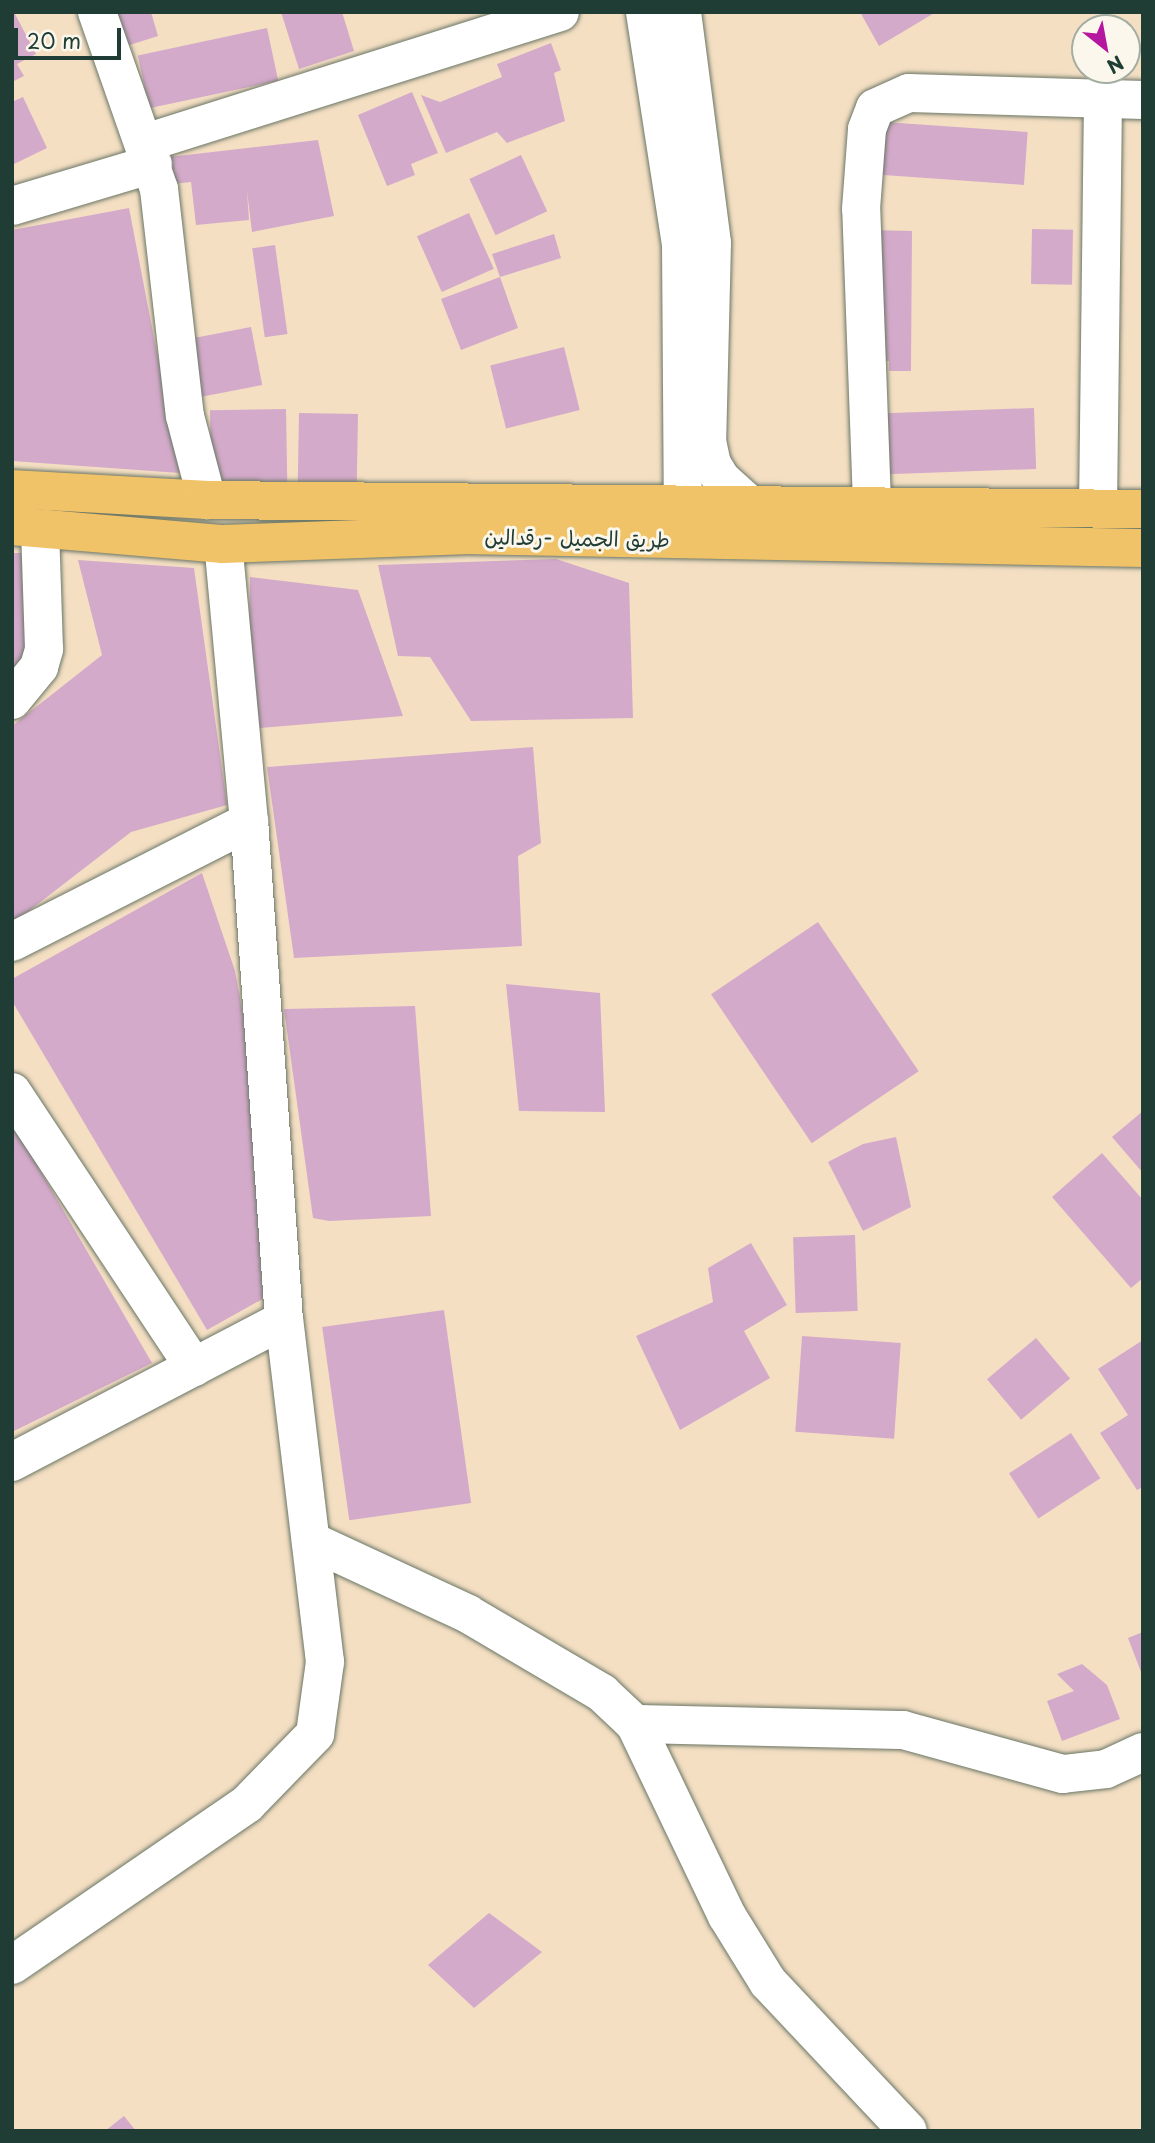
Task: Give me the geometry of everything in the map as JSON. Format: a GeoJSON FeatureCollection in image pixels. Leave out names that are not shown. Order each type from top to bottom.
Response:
{"type":"FeatureCollection","features":[{"type":"Feature","properties":{"kind":"main road","name":"طريق الجميل -رقدالين"},"geometry":{"type":"LineString","coordinates":[[12,489],[1143,548]]}},
{"type":"Feature","properties":{"kind":"main road","name":"طريق الجميل -رقدالين"},"geometry":{"type":"LineString","coordinates":[[26,528],[223,544],[688,523],[752,507],[872,503],[1143,509]]}},
{"type":"Feature","properties":{"kind":"street"},"geometry":{"type":"LineString","coordinates":[[97,12],[149,154],[186,416],[207,500]]}},
{"type":"Feature","properties":{"kind":"street"},"geometry":{"type":"LineString","coordinates":[[12,206],[149,154],[560,12]]}},
{"type":"Feature","properties":{"kind":"street"},"geometry":{"type":"LineString","coordinates":[[645,12],[681,244],[688,523]]}},
{"type":"Feature","properties":{"kind":"street"},"geometry":{"type":"LineString","coordinates":[[682,12],[712,243],[707,441],[712,464],[721,479],[752,507]]}},
{"type":"Feature","properties":{"kind":"street"},"geometry":{"type":"LineString","coordinates":[[872,503],[861,209],[867,129],[875,108],[909,93],[1143,100]]}},
{"type":"Feature","properties":{"kind":"street"},"geometry":{"type":"LineString","coordinates":[[1098,509],[1103,100]]}},
{"type":"Feature","properties":{"kind":"street"},"geometry":{"type":"LineString","coordinates":[[12,700],[39,667],[44,649],[26,528]]}},
{"type":"Feature","properties":{"kind":"street"},"geometry":{"type":"LineString","coordinates":[[12,1965],[247,1804],[314,1734],[325,1662],[284,1320],[249,822],[223,544]]}},
{"type":"Feature","properties":{"kind":"street"},"geometry":{"type":"LineString","coordinates":[[12,942],[249,822]]}},
{"type":"Feature","properties":{"kind":"street"},"geometry":{"type":"LineString","coordinates":[[12,1092],[194,1367]]}},
{"type":"Feature","properties":{"kind":"street"},"geometry":{"type":"LineString","coordinates":[[12,1462],[284,1320]]}},
{"type":"Feature","properties":{"kind":"street"},"geometry":{"type":"LineString","coordinates":[[311,1541],[468,1614],[602,1692],[635,1724],[727,1916],[768,1982],[908,2131]]}},
{"type":"Feature","properties":{"kind":"street"},"geometry":{"type":"LineString","coordinates":[[635,1724],[903,1730],[1063,1774],[1106,1769],[1143,1752]]}},
{"type":"Feature","properties":{"kind":"building"},"geometry":{"type":"Polygon","coordinates":[[[14,12],[36,54],[17,64],[24,76],[12,82],[14,12]]]}},
{"type":"Feature","properties":{"kind":"building"},"geometry":{"type":"Polygon","coordinates":[[[105,12],[151,12],[158,36],[117,49],[105,12]]]}},
{"type":"Feature","properties":{"kind":"building"},"geometry":{"type":"Polygon","coordinates":[[[281,12],[342,12],[354,51],[299,69],[281,12]]]}},
{"type":"Feature","properties":{"kind":"building"},"geometry":{"type":"Polygon","coordinates":[[[860,12],[936,12],[879,46],[860,12]]]}},
{"type":"Feature","properties":{"kind":"building"},"geometry":{"type":"Polygon","coordinates":[[[267,28],[278,81],[149,108],[138,55],[267,28]]]}},
{"type":"Feature","properties":{"kind":"building"},"geometry":{"type":"Polygon","coordinates":[[[551,43],[561,70],[554,73],[565,121],[507,143],[497,132],[446,153],[421,95],[440,102],[502,77],[497,64],[551,43]]]}},
{"type":"Feature","properties":{"kind":"building"},"geometry":{"type":"Polygon","coordinates":[[[412,92],[438,153],[411,164],[415,175],[387,186],[358,115],[412,92]]]}},
{"type":"Feature","properties":{"kind":"building"},"geometry":{"type":"Polygon","coordinates":[[[23,97],[47,148],[12,165],[12,102],[23,97]]]}},
{"type":"Feature","properties":{"kind":"building"},"geometry":{"type":"Polygon","coordinates":[[[884,122],[1028,132],[1024,185],[880,175],[884,122]]]}},
{"type":"Feature","properties":{"kind":"building"},"geometry":{"type":"Polygon","coordinates":[[[318,140],[334,216],[252,232],[247,191],[249,220],[196,225],[191,182],[172,184],[169,157],[318,140]]]}},
{"type":"Feature","properties":{"kind":"building"},"geometry":{"type":"Polygon","coordinates":[[[521,155],[547,211],[496,235],[469,179],[521,155]]]}},
{"type":"Feature","properties":{"kind":"building"},"geometry":{"type":"Polygon","coordinates":[[[129,208],[180,473],[12,461],[12,230],[129,208]]]}},
{"type":"Feature","properties":{"kind":"building"},"geometry":{"type":"Polygon","coordinates":[[[469,213],[494,269],[442,292],[417,236],[469,213]]]}},
{"type":"Feature","properties":{"kind":"building"},"geometry":{"type":"Polygon","coordinates":[[[1032,229],[1073,230],[1072,285],[1031,284],[1032,229]]]}},
{"type":"Feature","properties":{"kind":"building"},"geometry":{"type":"Polygon","coordinates":[[[871,230],[912,231],[911,371],[889,371],[889,361],[870,361],[871,230]]]}},
{"type":"Feature","properties":{"kind":"building"},"geometry":{"type":"Polygon","coordinates":[[[554,234],[561,258],[500,277],[492,254],[554,234]]]}},
{"type":"Feature","properties":{"kind":"building"},"geometry":{"type":"Polygon","coordinates":[[[275,245],[288,334],[265,337],[252,248],[275,245]]]}},
{"type":"Feature","properties":{"kind":"building"},"geometry":{"type":"Polygon","coordinates":[[[500,277],[518,328],[461,350],[441,299],[500,277]]]}},
{"type":"Feature","properties":{"kind":"building"},"geometry":{"type":"Polygon","coordinates":[[[251,327],[262,385],[197,398],[186,340],[251,327]]]}},
{"type":"Feature","properties":{"kind":"building"},"geometry":{"type":"Polygon","coordinates":[[[564,347],[580,410],[506,428],[490,365],[564,347]]]}},
{"type":"Feature","properties":{"kind":"building"},"geometry":{"type":"Polygon","coordinates":[[[1034,408],[1036,469],[887,474],[885,413],[1034,408]]]}},
{"type":"Feature","properties":{"kind":"building"},"geometry":{"type":"Polygon","coordinates":[[[286,409],[287,483],[211,484],[210,410],[286,409]]]}},
{"type":"Feature","properties":{"kind":"building"},"geometry":{"type":"Polygon","coordinates":[[[299,413],[358,414],[357,483],[298,482],[299,413]]]}},
{"type":"Feature","properties":{"kind":"building"},"geometry":{"type":"Polygon","coordinates":[[[12,553],[23,553],[28,677],[12,689],[12,553]]]}},
{"type":"Feature","properties":{"kind":"building"},"geometry":{"type":"Polygon","coordinates":[[[556,559],[629,583],[633,718],[471,721],[430,657],[398,656],[378,565],[556,559]]]}},
{"type":"Feature","properties":{"kind":"building"},"geometry":{"type":"Polygon","coordinates":[[[78,560],[194,568],[227,805],[131,832],[12,924],[12,726],[102,655],[78,560]]]}},
{"type":"Feature","properties":{"kind":"building"},"geometry":{"type":"Polygon","coordinates":[[[250,577],[358,590],[403,716],[248,729],[250,577]]]}},
{"type":"Feature","properties":{"kind":"building"},"geometry":{"type":"Polygon","coordinates":[[[533,747],[541,843],[518,856],[522,946],[294,958],[267,767],[533,747]]]}},
{"type":"Feature","properties":{"kind":"building"},"geometry":{"type":"Polygon","coordinates":[[[202,873],[235,971],[257,1089],[275,1292],[207,1330],[12,1001],[12,979],[202,873]]]}},
{"type":"Feature","properties":{"kind":"building"},"geometry":{"type":"Polygon","coordinates":[[[818,922],[919,1071],[812,1143],[711,994],[818,922]]]}},
{"type":"Feature","properties":{"kind":"building"},"geometry":{"type":"Polygon","coordinates":[[[506,984],[600,993],[605,1112],[519,1111],[506,984]]]}},
{"type":"Feature","properties":{"kind":"building"},"geometry":{"type":"Polygon","coordinates":[[[415,1006],[431,1216],[329,1221],[313,1218],[284,1009],[415,1006]]]}},
{"type":"Feature","properties":{"kind":"building"},"geometry":{"type":"Polygon","coordinates":[[[1143,1111],[1143,1173],[1112,1137],[1143,1111]]]}},
{"type":"Feature","properties":{"kind":"building"},"geometry":{"type":"Polygon","coordinates":[[[12,1122],[152,1363],[12,1432],[12,1122]]]}},
{"type":"Feature","properties":{"kind":"building"},"geometry":{"type":"Polygon","coordinates":[[[896,1137],[911,1207],[863,1231],[828,1162],[863,1144],[896,1137]]]}},
{"type":"Feature","properties":{"kind":"building"},"geometry":{"type":"Polygon","coordinates":[[[1102,1153],[1143,1200],[1143,1278],[1131,1288],[1052,1197],[1102,1153]]]}},
{"type":"Feature","properties":{"kind":"building"},"geometry":{"type":"Polygon","coordinates":[[[855,1235],[858,1311],[796,1313],[793,1237],[855,1235]]]}},
{"type":"Feature","properties":{"kind":"building"},"geometry":{"type":"Polygon","coordinates":[[[751,1243],[787,1305],[744,1331],[770,1378],[680,1430],[636,1336],[713,1302],[708,1268],[751,1243]]]}},
{"type":"Feature","properties":{"kind":"building"},"geometry":{"type":"Polygon","coordinates":[[[444,1310],[471,1503],[349,1520],[322,1327],[444,1310]]]}},
{"type":"Feature","properties":{"kind":"building"},"geometry":{"type":"Polygon","coordinates":[[[802,1336],[901,1343],[894,1439],[795,1432],[802,1336]]]}},
{"type":"Feature","properties":{"kind":"building"},"geometry":{"type":"Polygon","coordinates":[[[1036,1338],[1070,1379],[1021,1420],[987,1379],[1036,1338]]]}},
{"type":"Feature","properties":{"kind":"building"},"geometry":{"type":"Polygon","coordinates":[[[1143,1340],[1143,1487],[1137,1490],[1100,1433],[1128,1415],[1098,1369],[1143,1340]]]}},
{"type":"Feature","properties":{"kind":"building"},"geometry":{"type":"Polygon","coordinates":[[[1071,1433],[1100,1478],[1038,1519],[1009,1473],[1071,1433]]]}},
{"type":"Feature","properties":{"kind":"building"},"geometry":{"type":"Polygon","coordinates":[[[1143,1632],[1143,1677],[1128,1638],[1143,1632]]]}},
{"type":"Feature","properties":{"kind":"building"},"geometry":{"type":"Polygon","coordinates":[[[1082,1664],[1107,1685],[1120,1719],[1062,1741],[1047,1701],[1074,1691],[1057,1674],[1082,1664]]]}},
{"type":"Feature","properties":{"kind":"building"},"geometry":{"type":"Polygon","coordinates":[[[489,1913],[542,1952],[474,2008],[428,1965],[489,1913]]]}},
{"type":"Feature","properties":{"kind":"building"},"geometry":{"type":"Polygon","coordinates":[[[124,2116],[136,2131],[105,2131],[124,2116]]]}}]}
